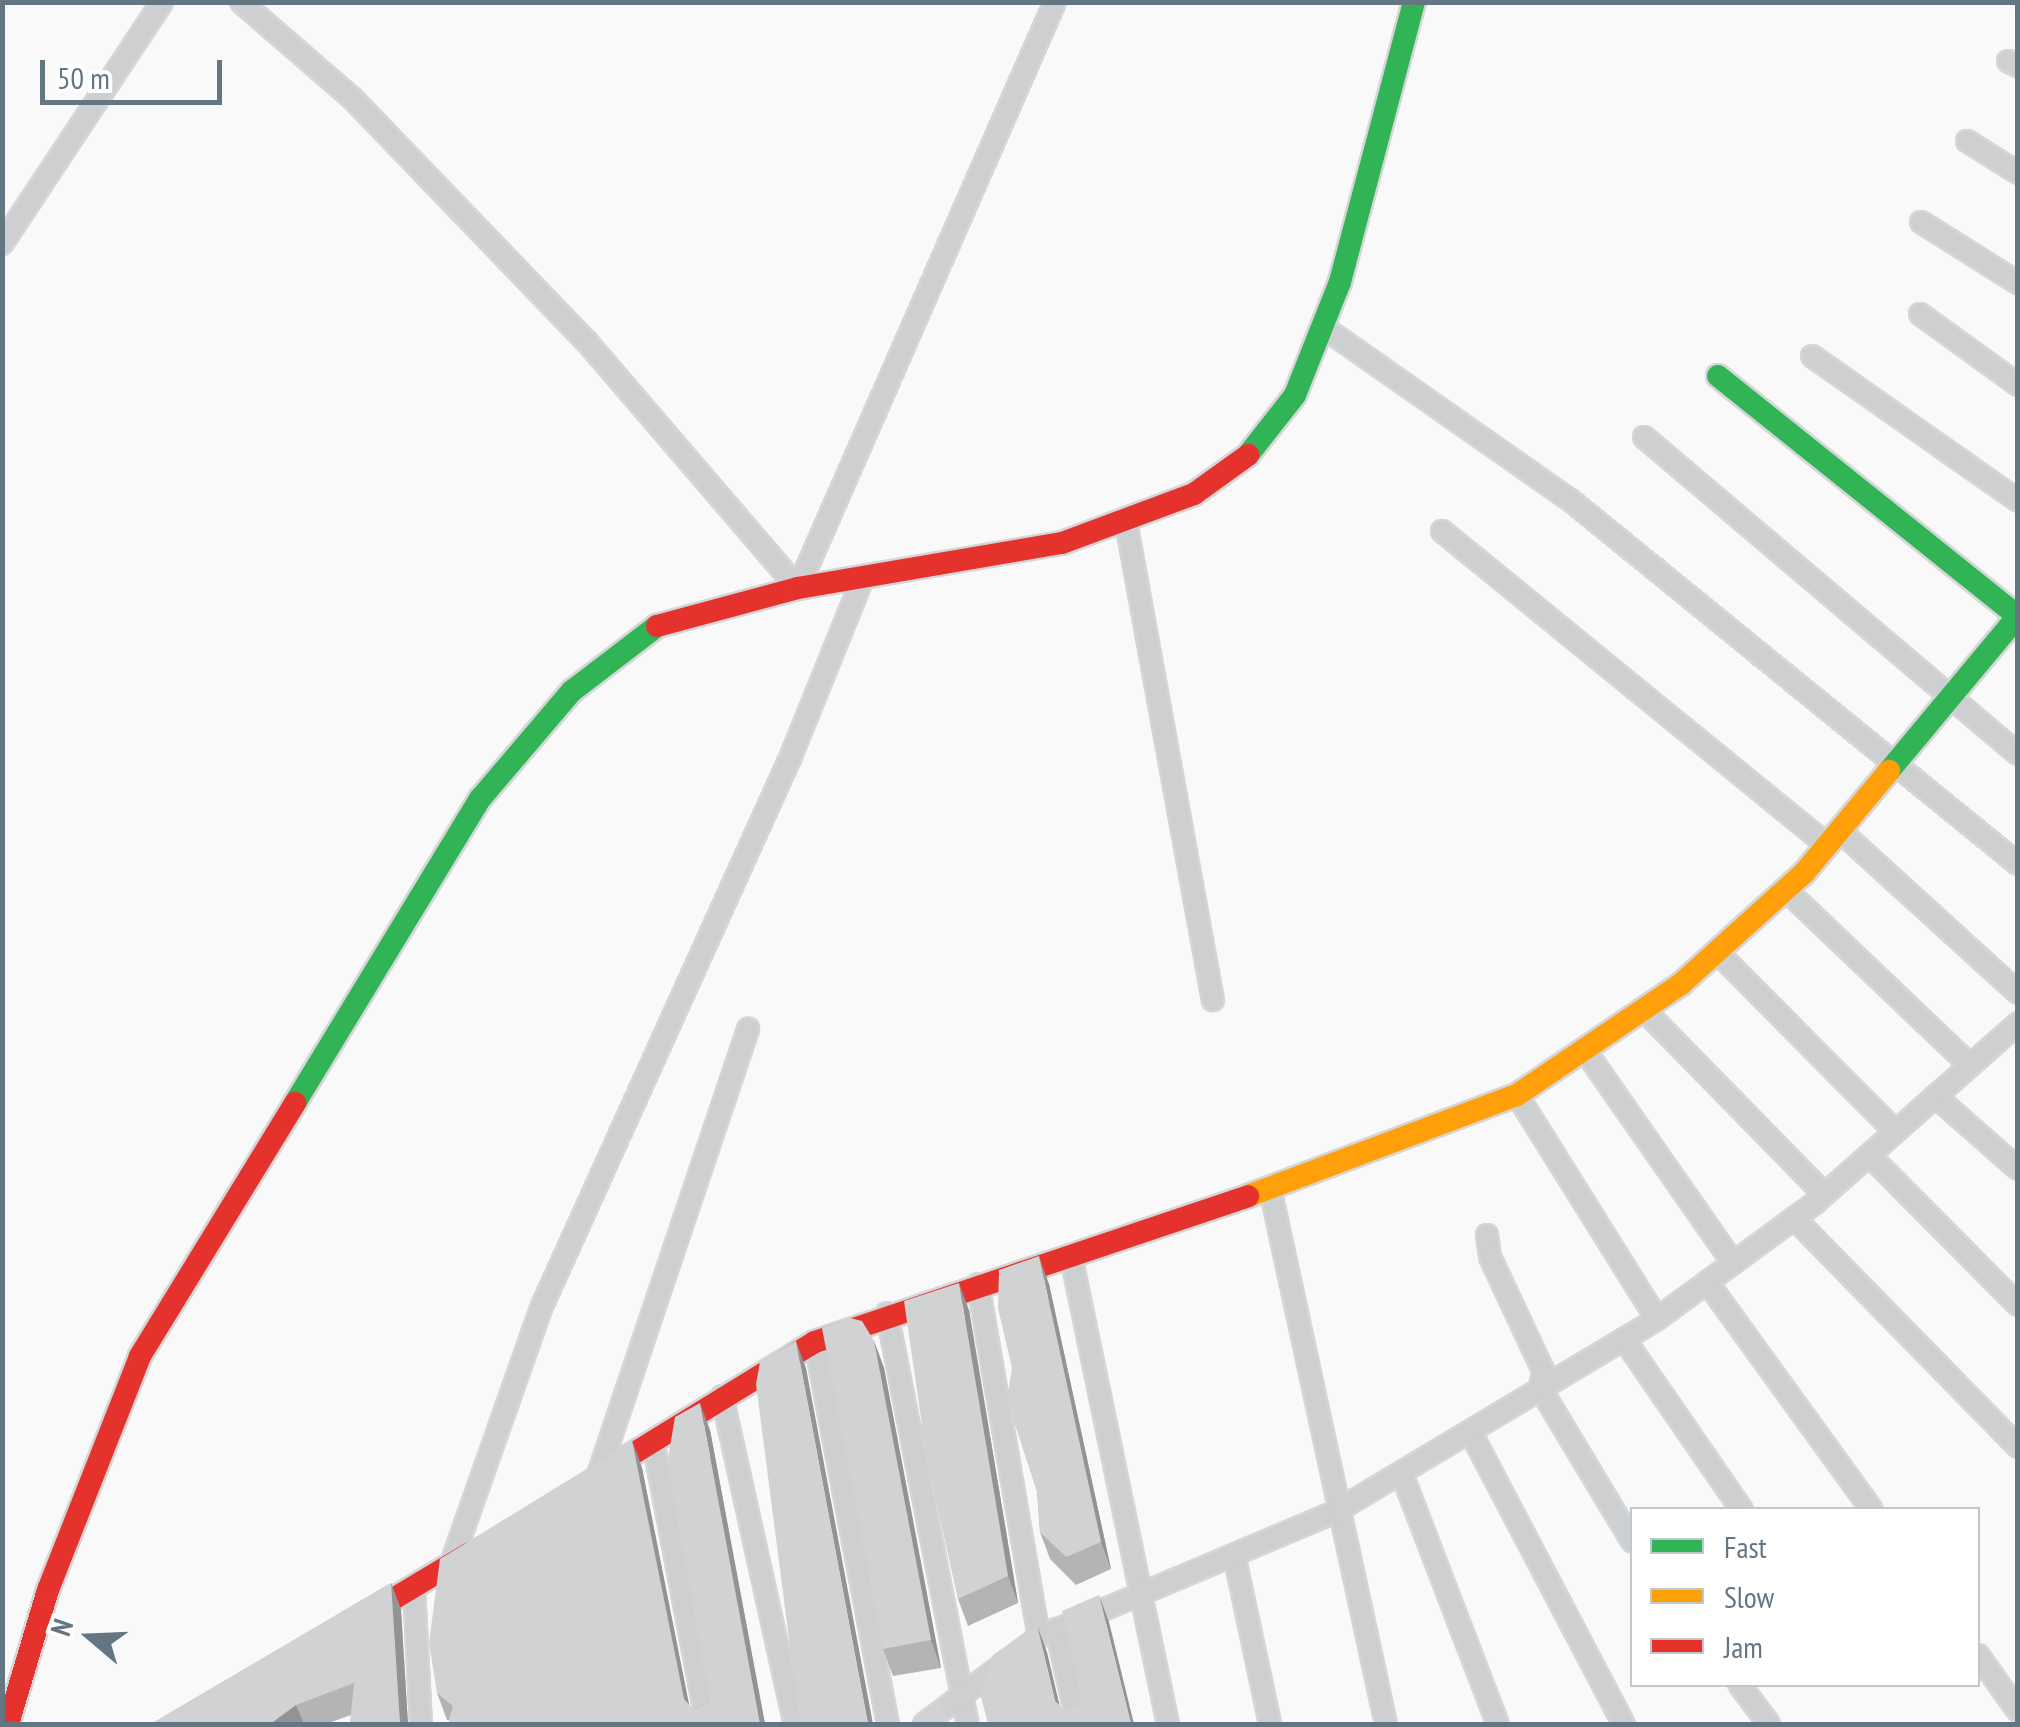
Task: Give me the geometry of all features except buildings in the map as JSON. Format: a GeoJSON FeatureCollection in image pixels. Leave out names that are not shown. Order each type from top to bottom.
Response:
{"type":"FeatureCollection","features":[{"type":"Feature","properties":{"kind":"street"},"geometry":{"type":"LineString","coordinates":[[2,244],[162,2]]}},
{"type":"Feature","properties":{"kind":"street"},"geometry":{"type":"LineString","coordinates":[[241,2],[352,98],[587,342],[798,588]]}},
{"type":"Feature","properties":{"kind":"street"},"geometry":{"type":"LineString","coordinates":[[798,588],[1054,2]]}},
{"type":"Feature","properties":{"kind":"street"},"geometry":{"type":"LineString","coordinates":[[8,1724],[48,1590],[140,1356],[480,800],[572,691],[646,629],[798,588],[1062,544],[1194,494],[1254,451],[1295,394],[1323,326],[1414,2]]}},
{"type":"Feature","properties":{"kind":"street"},"geometry":{"type":"LineString","coordinates":[[1966,141],[2018,173]]}},
{"type":"Feature","properties":{"kind":"street"},"geometry":{"type":"LineString","coordinates":[[1921,222],[2018,283]]}},
{"type":"Feature","properties":{"kind":"street"},"geometry":{"type":"LineString","coordinates":[[1920,314],[2018,385]]}},
{"type":"Feature","properties":{"kind":"street"},"geometry":{"type":"LineString","coordinates":[[1323,326],[1569,500],[2018,864]]}},
{"type":"Feature","properties":{"kind":"street"},"geometry":{"type":"LineString","coordinates":[[1812,356],[2018,501]]}},
{"type":"Feature","properties":{"kind":"street"},"geometry":{"type":"LineString","coordinates":[[589,1480],[815,1342],[887,1313],[1072,1256],[1270,1188],[1517,1095],[1645,1011],[1718,953],[1786,890],[2018,616],[1718,376]]}},
{"type":"Feature","properties":{"kind":"street"},"geometry":{"type":"LineString","coordinates":[[1644,437],[2018,754]]}},
{"type":"Feature","properties":{"kind":"street"},"geometry":{"type":"LineString","coordinates":[[1126,522],[1214,1000]]}},
{"type":"Feature","properties":{"kind":"street"},"geometry":{"type":"LineString","coordinates":[[1442,531],[1833,838],[2018,993]]}},
{"type":"Feature","properties":{"kind":"street"},"geometry":{"type":"LineString","coordinates":[[451,1564],[542,1306],[791,756],[862,580]]}},
{"type":"Feature","properties":{"kind":"street"},"geometry":{"type":"LineString","coordinates":[[1786,890],[1970,1065]]}},
{"type":"Feature","properties":{"kind":"street"},"geometry":{"type":"LineString","coordinates":[[1718,953],[1895,1131]]}},
{"type":"Feature","properties":{"kind":"street"},"geometry":{"type":"LineString","coordinates":[[1645,1011],[1824,1194]]}},
{"type":"Feature","properties":{"kind":"street"},"geometry":{"type":"LineString","coordinates":[[589,1480],[748,1029]]}},
{"type":"Feature","properties":{"kind":"street"},"geometry":{"type":"LineString","coordinates":[[924,1724],[1047,1633],[1235,1559],[1336,1512],[1403,1476],[1540,1388],[1658,1320],[1824,1194],[2015,1029]]}},
{"type":"Feature","properties":{"kind":"street"},"geometry":{"type":"LineString","coordinates":[[1586,1052],[1733,1263]]}},
{"type":"Feature","properties":{"kind":"street"},"geometry":{"type":"LineString","coordinates":[[1517,1095],[1658,1320]]}},
{"type":"Feature","properties":{"kind":"street"},"geometry":{"type":"LineString","coordinates":[[1935,1096],[2018,1168]]}},
{"type":"Feature","properties":{"kind":"street"},"geometry":{"type":"LineString","coordinates":[[1869,1155],[2018,1305]]}},
{"type":"Feature","properties":{"kind":"street"},"geometry":{"type":"LineString","coordinates":[[1270,1188],[1336,1512],[1386,1724]]}},
{"type":"Feature","properties":{"kind":"street"},"geometry":{"type":"LineString","coordinates":[[1794,1218],[2018,1447]]}},
{"type":"Feature","properties":{"kind":"street"},"geometry":{"type":"LineString","coordinates":[[1487,1235],[1490,1257],[1543,1370],[1540,1388],[1630,1538]]}},
{"type":"Feature","properties":{"kind":"street"},"geometry":{"type":"LineString","coordinates":[[1072,1256],[1138,1595],[1168,1724]]}},
{"type":"Feature","properties":{"kind":"street"},"geometry":{"type":"LineString","coordinates":[[1707,1282],[1870,1507]]}},
{"type":"Feature","properties":{"kind":"street"},"geometry":{"type":"LineString","coordinates":[[978,1284],[1047,1633],[1078,1724]]}},
{"type":"Feature","properties":{"kind":"street"},"geometry":{"type":"LineString","coordinates":[[887,1313],[968,1724]]}},
{"type":"Feature","properties":{"kind":"street"},"geometry":{"type":"LineString","coordinates":[[1624,1339],[1740,1507]]}},
{"type":"Feature","properties":{"kind":"street"},"geometry":{"type":"LineString","coordinates":[[815,1342],[888,1724]]}},
{"type":"Feature","properties":{"kind":"street"},"geometry":{"type":"LineString","coordinates":[[722,1396],[795,1724]]}},
{"type":"Feature","properties":{"kind":"street"},"geometry":{"type":"LineString","coordinates":[[1472,1434],[1624,1724]]}},
{"type":"Feature","properties":{"kind":"street"},"geometry":{"type":"LineString","coordinates":[[653,1442],[707,1724]]}},
{"type":"Feature","properties":{"kind":"street"},"geometry":{"type":"LineString","coordinates":[[1403,1476],[1498,1724]]}},
{"type":"Feature","properties":{"kind":"street"},"geometry":{"type":"LineString","coordinates":[[346,1627],[484,1544]]}},
{"type":"Feature","properties":{"kind":"street"},"geometry":{"type":"LineString","coordinates":[[1235,1559],[1270,1724]]}},
{"type":"Feature","properties":{"kind":"street"},"geometry":{"type":"LineString","coordinates":[[414,1588],[421,1724]]}},
{"type":"Feature","properties":{"kind":"street"},"geometry":{"type":"LineString","coordinates":[[1980,1659],[2018,1710]]}},
{"type":"Feature","properties":{"kind":"street"},"geometry":{"type":"LineString","coordinates":[[1741,1687],[1770,1724]]}},
{"type":"Feature","properties":{"kind":"traffic: fast"},"geometry":{"type":"LineString","coordinates":[[1248,455],[1295,395],[1340,282],[1414,2]]}},
{"type":"Feature","properties":{"kind":"traffic: fast"},"geometry":{"type":"LineString","coordinates":[[1718,376],[2018,616],[1889,771]]}},
{"type":"Feature","properties":{"kind":"traffic: fast"},"geometry":{"type":"LineString","coordinates":[[295,1103],[480,799],[572,691],[657,626]]}},
{"type":"Feature","properties":{"kind":"traffic: slow"},"geometry":{"type":"LineString","coordinates":[[1248,1196],[1517,1095],[1681,984],[1804,873],[1889,771]]}},
{"type":"Feature","properties":{"kind":"traffic: jam"},"geometry":{"type":"LineString","coordinates":[[657,626],[798,588],[1062,543],[1194,494],[1248,455]]}},
{"type":"Feature","properties":{"kind":"traffic: jam"},"geometry":{"type":"LineString","coordinates":[[8,1724],[48,1590],[140,1356],[295,1103]]}},
{"type":"Feature","properties":{"kind":"traffic: jam"},"geometry":{"type":"LineString","coordinates":[[605,1471],[815,1342],[1248,1196]]}},
{"type":"Feature","properties":{"kind":"traffic: jam"},"geometry":{"type":"LineString","coordinates":[[365,1616],[470,1553]]}}]}
